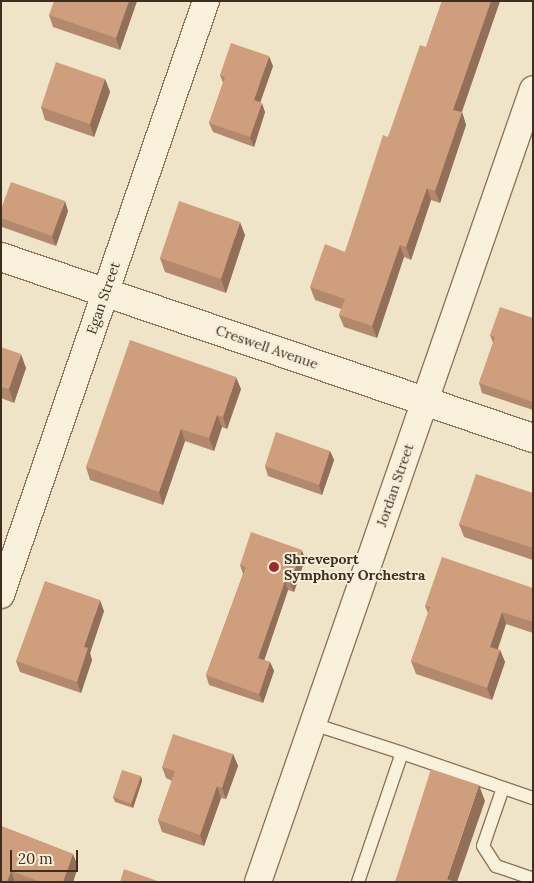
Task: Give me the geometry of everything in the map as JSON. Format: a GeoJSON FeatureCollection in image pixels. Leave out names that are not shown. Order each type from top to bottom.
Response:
{"type":"FeatureCollection","features":[{"type":"Feature","properties":{"kind":"street","name":"Egan Street"},"geometry":{"type":"LineString","coordinates":[[1,595],[206,1]]}},
{"type":"Feature","properties":{"kind":"street","name":"Jordan Street"},"geometry":{"type":"LineString","coordinates":[[258,882],[533,89]]}},
{"type":"Feature","properties":{"kind":"street","name":"Creswell Avenue"},"geometry":{"type":"LineString","coordinates":[[1,257],[533,438]]}},
{"type":"Feature","properties":{"kind":"lane"},"geometry":{"type":"LineString","coordinates":[[313,724],[533,798]]}},
{"type":"Feature","properties":{"kind":"lane"},"geometry":{"type":"LineString","coordinates":[[358,882],[402,753]]}},
{"type":"Feature","properties":{"kind":"lane"},"geometry":{"type":"LineString","coordinates":[[503,788],[483,846],[496,866],[533,879]]}},
{"type":"Feature","properties":{"kind":"building"},"geometry":{"type":"Polygon","coordinates":[[[54,1],[129,1],[116,38],[49,15],[54,1]]]}},
{"type":"Feature","properties":{"kind":"building"},"geometry":{"type":"Polygon","coordinates":[[[442,1],[491,1],[453,110],[462,112],[435,191],[427,188],[406,247],[400,245],[372,326],[339,315],[345,299],[310,287],[325,244],[345,252],[383,135],[388,137],[420,45],[426,47],[442,1]]]}},
{"type":"Feature","properties":{"kind":"building"},"geometry":{"type":"Polygon","coordinates":[[[231,43],[269,56],[254,100],[262,103],[250,137],[209,123],[225,77],[220,75],[231,43]]]}},
{"type":"Feature","properties":{"kind":"building"},"geometry":{"type":"Polygon","coordinates":[[[56,62],[105,79],[90,124],[41,107],[56,62]]]}},
{"type":"Feature","properties":{"kind":"building"},"geometry":{"type":"Polygon","coordinates":[[[11,182],[65,201],[52,236],[1,218],[1,209],[11,182]]]}},
{"type":"Feature","properties":{"kind":"building"},"geometry":{"type":"Polygon","coordinates":[[[179,201],[240,222],[221,279],[160,258],[179,201]]]}},
{"type":"Feature","properties":{"kind":"building"},"geometry":{"type":"Polygon","coordinates":[[[500,307],[533,318],[533,402],[479,383],[495,337],[490,335],[500,307]]]}},
{"type":"Feature","properties":{"kind":"building"},"geometry":{"type":"Polygon","coordinates":[[[130,340],[236,377],[223,417],[217,415],[209,438],[181,429],[159,492],[86,467],[130,340]]]}},
{"type":"Feature","properties":{"kind":"building"},"geometry":{"type":"Polygon","coordinates":[[[1,347],[21,354],[9,389],[1,387],[1,347]]]}},
{"type":"Feature","properties":{"kind":"building"},"geometry":{"type":"Polygon","coordinates":[[[276,432],[330,451],[319,485],[265,466],[276,432]]]}},
{"type":"Feature","properties":{"kind":"building"},"geometry":{"type":"Polygon","coordinates":[[[476,474],[533,493],[533,548],[459,524],[476,474]]]}},
{"type":"Feature","properties":{"kind":"building"},"geometry":{"type":"Polygon","coordinates":[[[251,532],[302,550],[290,583],[285,581],[258,658],[270,662],[259,694],[206,675],[246,567],[240,565],[251,532]]]}},
{"type":"Feature","properties":{"kind":"building"},"geometry":{"type":"Polygon","coordinates":[[[442,557],[533,588],[533,622],[502,612],[490,647],[500,650],[487,688],[411,661],[430,607],[425,606],[442,557]]]}},
{"type":"Feature","properties":{"kind":"building"},"geometry":{"type":"Polygon","coordinates":[[[45,581],[100,600],[84,647],[88,648],[77,682],[16,661],[45,581]]]}},
{"type":"Feature","properties":{"kind":"building"},"geometry":{"type":"Polygon","coordinates":[[[173,734],[233,754],[222,788],[217,786],[200,835],[158,820],[175,771],[162,767],[173,734]]]}},
{"type":"Feature","properties":{"kind":"building"},"geometry":{"type":"Polygon","coordinates":[[[431,769],[479,785],[447,879],[455,882],[395,882],[431,769]]]}},
{"type":"Feature","properties":{"kind":"building"},"geometry":{"type":"Polygon","coordinates":[[[122,770],[141,776],[131,804],[113,797],[122,770]]]}},
{"type":"Feature","properties":{"kind":"building"},"geometry":{"type":"Polygon","coordinates":[[[1,826],[73,854],[63,882],[41,882],[11,871],[7,882],[1,882],[1,826]]]}},
{"type":"Feature","properties":{"kind":"building"},"geometry":{"type":"Polygon","coordinates":[[[124,869],[160,882],[120,882],[124,869]]]}},
{"type":"Feature","properties":{"kind":"place","name":"Shreveport Symphony Orchestra"},"geometry":{"type":"Point","coordinates":[274,567]}}]}
